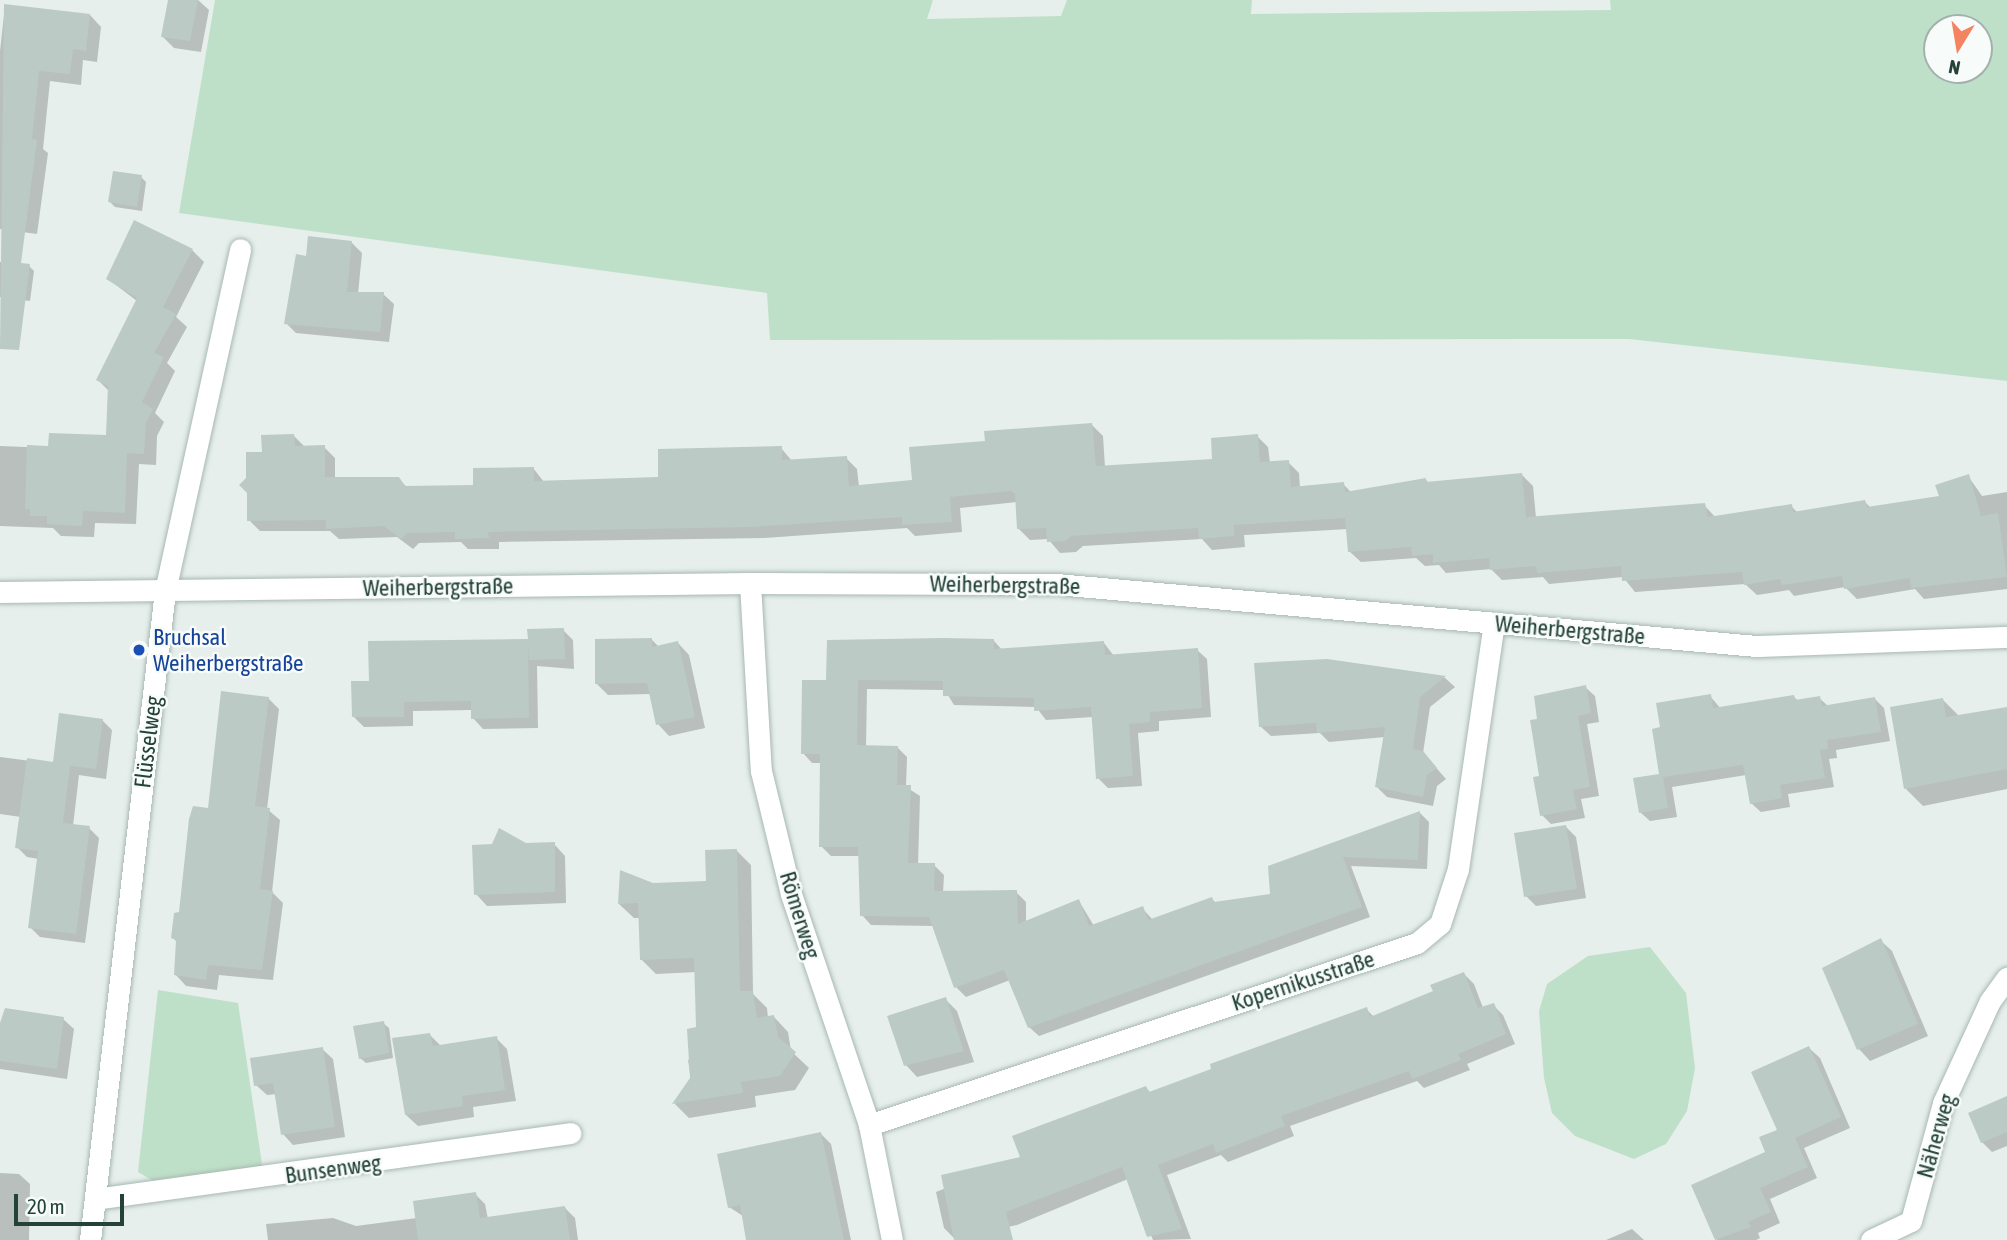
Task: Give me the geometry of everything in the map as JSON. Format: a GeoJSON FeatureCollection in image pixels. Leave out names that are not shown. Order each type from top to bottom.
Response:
{"type":"FeatureCollection","features":[{"type":"Feature","properties":{"kind":"street","name":"Flüsselweg"},"geometry":{"type":"LineString","coordinates":[[90,1240],[165,591],[240,249]]}},
{"type":"Feature","properties":{"kind":"street","name":"Weiherbergstraße"},"geometry":{"type":"LineString","coordinates":[[0,592],[750,583],[1056,584],[1756,646],[2007,637]]}},
{"type":"Feature","properties":{"kind":"street","name":"Römerweg"},"geometry":{"type":"LineString","coordinates":[[750,583],[761,771],[791,894],[869,1125],[892,1240]]}},
{"type":"Feature","properties":{"kind":"street","name":"Kopernikusstraße"},"geometry":{"type":"LineString","coordinates":[[869,1125],[1416,943],[1440,924],[1458,869],[1494,623]]}},
{"type":"Feature","properties":{"kind":"street","name":"Näherweg"},"geometry":{"type":"LineString","coordinates":[[1871,1240],[1915,1231],[1943,1103],[1990,1001],[2007,978]]}},
{"type":"Feature","properties":{"kind":"street","name":"Bunsenweg"},"geometry":{"type":"LineString","coordinates":[[95,1199],[570,1133]]}},
{"type":"Feature","properties":{"kind":"green space"},"geometry":{"type":"Polygon","coordinates":[[[215,0],[933,0],[927,19],[1061,16],[1067,0],[1252,0],[1251,14],[1611,10],[1610,0],[2007,0],[2007,381],[1629,339],[770,340],[767,293],[179,213],[215,0]]]}},
{"type":"Feature","properties":{"kind":"green space"},"geometry":{"type":"Polygon","coordinates":[[[1650,947],[1686,993],[1695,1068],[1687,1111],[1666,1144],[1634,1159],[1575,1136],[1552,1113],[1544,1078],[1539,1011],[1547,984],[1588,956],[1650,947]]]}},
{"type":"Feature","properties":{"kind":"green space"},"geometry":{"type":"Polygon","coordinates":[[[158,990],[238,1003],[263,1171],[160,1185],[138,1172],[158,990]]]}},
{"type":"Feature","properties":{"kind":"building"},"geometry":{"type":"Polygon","coordinates":[[[168,0],[198,0],[190,41],[161,37],[168,0]]]}},
{"type":"Feature","properties":{"kind":"building"},"geometry":{"type":"Polygon","coordinates":[[[4,4],[90,14],[86,51],[73,49],[70,74],[39,71],[32,139],[37,140],[21,263],[30,264],[19,350],[0,349],[4,4]]]}},
{"type":"Feature","properties":{"kind":"building"},"geometry":{"type":"Polygon","coordinates":[[[113,171],[142,175],[137,207],[108,202],[113,171]]]}},
{"type":"Feature","properties":{"kind":"building"},"geometry":{"type":"Polygon","coordinates":[[[134,220],[193,249],[163,307],[176,314],[154,353],[164,357],[142,402],[153,409],[146,423],[144,454],[127,453],[125,513],[83,511],[82,526],[47,524],[47,516],[30,516],[30,509],[25,509],[27,445],[48,446],[49,433],[106,435],[108,386],[96,380],[137,298],[106,279],[134,220]]]}},
{"type":"Feature","properties":{"kind":"building"},"geometry":{"type":"Polygon","coordinates":[[[308,236],[352,241],[347,292],[384,292],[380,332],[284,324],[296,254],[306,256],[308,236]]]}},
{"type":"Feature","properties":{"kind":"building"},"geometry":{"type":"Polygon","coordinates":[[[1092,423],[1096,466],[1212,459],[1211,438],[1258,434],[1260,462],[1289,460],[1291,487],[1344,482],[1345,492],[1426,478],[1426,482],[1522,473],[1526,517],[1705,503],[1708,517],[1792,504],[1793,512],[1865,500],[1867,507],[1939,496],[1935,485],[1969,474],[1981,516],[1998,513],[2007,577],[1911,588],[1910,578],[1844,589],[1842,576],[1782,585],[1780,579],[1744,585],[1742,572],[1622,581],[1621,566],[1537,573],[1536,566],[1490,570],[1489,558],[1433,563],[1433,554],[1412,556],[1411,547],[1348,552],[1345,518],[1234,525],[1234,536],[1199,539],[1198,528],[1071,536],[1065,541],[1047,542],[1046,528],[1017,529],[1015,494],[1011,491],[950,497],[952,522],[902,525],[902,517],[752,527],[488,532],[489,538],[455,539],[455,532],[407,533],[401,539],[384,526],[326,529],[326,520],[247,521],[247,493],[239,485],[246,478],[246,452],[262,452],[261,435],[294,434],[295,446],[325,445],[325,477],[399,477],[405,486],[473,485],[473,468],[534,467],[534,481],[658,477],[658,449],[782,446],[782,460],[847,456],[849,486],[912,480],[909,447],[985,441],[984,431],[1092,423]]]}},
{"type":"Feature","properties":{"kind":"building"},"geometry":{"type":"Polygon","coordinates":[[[564,628],[565,659],[529,660],[528,644],[529,718],[471,719],[471,701],[404,702],[404,717],[352,717],[351,681],[369,681],[368,641],[528,639],[527,629],[564,628]]]}},
{"type":"Feature","properties":{"kind":"building"},"geometry":{"type":"Polygon","coordinates":[[[652,638],[652,647],[678,641],[695,717],[656,725],[647,683],[595,684],[595,639],[652,638]]]}},
{"type":"Feature","properties":{"kind":"building"},"geometry":{"type":"Polygon","coordinates":[[[994,639],[994,649],[1104,641],[1105,655],[1198,648],[1202,708],[1150,712],[1150,722],[1129,724],[1133,776],[1096,779],[1091,707],[1034,711],[1034,698],[943,696],[943,681],[858,680],[857,745],[898,746],[897,785],[911,785],[908,863],[935,863],[934,891],[1017,890],[1018,924],[1079,899],[1089,926],[1143,906],[1148,920],[1212,897],[1214,902],[1270,894],[1268,866],[1420,811],[1418,860],[1343,857],[1362,907],[1028,1028],[1004,970],[954,988],[929,917],[860,916],[858,847],[819,847],[820,754],[801,754],[802,680],[826,680],[827,640],[994,639]]]}},
{"type":"Feature","properties":{"kind":"building"},"geometry":{"type":"Polygon","coordinates":[[[1327,659],[1446,676],[1420,697],[1413,749],[1423,751],[1437,768],[1427,775],[1423,797],[1375,787],[1385,727],[1317,733],[1316,723],[1259,727],[1254,663],[1327,659]]]}},
{"type":"Feature","properties":{"kind":"building"},"geometry":{"type":"Polygon","coordinates":[[[1586,685],[1591,713],[1578,716],[1590,787],[1573,790],[1577,809],[1540,816],[1533,777],[1539,776],[1530,720],[1537,719],[1534,696],[1586,685]]]}},
{"type":"Feature","properties":{"kind":"building"},"geometry":{"type":"Polygon","coordinates":[[[221,691],[269,697],[255,806],[270,808],[260,889],[273,891],[262,970],[208,965],[206,980],[174,975],[176,940],[171,938],[174,913],[179,912],[189,819],[193,806],[208,808],[221,691]]]}},
{"type":"Feature","properties":{"kind":"building"},"geometry":{"type":"Polygon","coordinates":[[[1711,694],[1713,708],[1794,695],[1795,700],[1820,696],[1822,706],[1875,697],[1881,732],[1827,740],[1828,749],[1820,750],[1825,778],[1780,785],[1782,798],[1750,804],[1743,765],[1663,777],[1668,808],[1639,813],[1633,778],[1659,774],[1652,729],[1660,727],[1656,703],[1711,694]]]}},
{"type":"Feature","properties":{"kind":"building"},"geometry":{"type":"Polygon","coordinates":[[[1943,698],[1946,717],[2007,707],[2007,769],[1904,789],[1890,707],[1943,698]]]}},
{"type":"Feature","properties":{"kind":"building"},"geometry":{"type":"Polygon","coordinates":[[[59,713],[103,719],[96,769],[70,766],[63,823],[90,826],[76,934],[28,928],[38,851],[15,848],[27,758],[53,762],[59,713]]]}},
{"type":"Feature","properties":{"kind":"building"},"geometry":{"type":"Polygon","coordinates":[[[1566,825],[1577,889],[1524,897],[1514,833],[1566,825]]]}},
{"type":"Feature","properties":{"kind":"building"},"geometry":{"type":"Polygon","coordinates":[[[499,828],[526,843],[555,842],[555,892],[474,895],[472,845],[492,844],[499,828]]]}},
{"type":"Feature","properties":{"kind":"building"},"geometry":{"type":"Polygon","coordinates":[[[737,849],[740,991],[753,991],[757,1018],[774,1015],[778,1037],[796,1052],[780,1076],[741,1082],[743,1093],[672,1104],[690,1078],[687,1029],[696,1027],[694,958],[640,960],[638,903],[618,904],[620,870],[653,883],[706,881],[705,850],[737,849]]]}},
{"type":"Feature","properties":{"kind":"building"},"geometry":{"type":"Polygon","coordinates":[[[1881,938],[1918,1024],[1857,1050],[1822,968],[1881,938]]]}},
{"type":"Feature","properties":{"kind":"building"},"geometry":{"type":"Polygon","coordinates":[[[1464,972],[1478,1008],[1494,1003],[1506,1034],[1458,1054],[1461,1060],[1412,1079],[1409,1071],[1281,1116],[1285,1126],[1216,1153],[1213,1144],[1158,1165],[1182,1229],[1147,1237],[1122,1167],[1006,1212],[1013,1240],[954,1240],[941,1175],[1020,1157],[1012,1136],[1146,1086],[1149,1092],[1211,1069],[1210,1064],[1367,1007],[1370,1017],[1433,991],[1430,985],[1464,972]]]}},
{"type":"Feature","properties":{"kind":"building"},"geometry":{"type":"Polygon","coordinates":[[[946,997],[964,1051],[904,1066],[887,1016],[946,997]]]}},
{"type":"Feature","properties":{"kind":"building"},"geometry":{"type":"Polygon","coordinates":[[[5,1008],[64,1017],[57,1069],[0,1061],[0,1023],[5,1008]]]}},
{"type":"Feature","properties":{"kind":"building"},"geometry":{"type":"Polygon","coordinates":[[[384,1021],[389,1053],[359,1059],[353,1026],[384,1021]]]}},
{"type":"Feature","properties":{"kind":"building"},"geometry":{"type":"Polygon","coordinates":[[[430,1033],[433,1046],[497,1036],[505,1090],[462,1096],[463,1106],[405,1115],[392,1038],[430,1033]]]}},
{"type":"Feature","properties":{"kind":"building"},"geometry":{"type":"Polygon","coordinates":[[[1809,1046],[1841,1117],[1795,1138],[1808,1167],[1760,1188],[1771,1212],[1748,1222],[1751,1227],[1715,1240],[1691,1185],[1765,1152],[1759,1137],[1777,1130],[1751,1072],[1809,1046]]]}},
{"type":"Feature","properties":{"kind":"building"},"geometry":{"type":"Polygon","coordinates":[[[323,1047],[335,1127],[281,1135],[273,1083],[254,1086],[250,1058],[323,1047]]]}},
{"type":"Feature","properties":{"kind":"building"},"geometry":{"type":"Polygon","coordinates":[[[2007,1096],[2007,1132],[1981,1143],[1968,1113],[2007,1096]]]}},
{"type":"Feature","properties":{"kind":"building"},"geometry":{"type":"Polygon","coordinates":[[[821,1132],[844,1240],[746,1240],[740,1205],[728,1208],[717,1154],[821,1132]]]}},
{"type":"Feature","properties":{"kind":"building"},"geometry":{"type":"Polygon","coordinates":[[[476,1192],[480,1218],[565,1206],[570,1240],[418,1240],[413,1201],[476,1192]]]}},
{"type":"Feature","properties":{"kind":"place","name":"Bruchsal Weiherbergstraße"},"geometry":{"type":"Point","coordinates":[139,650]}}]}
